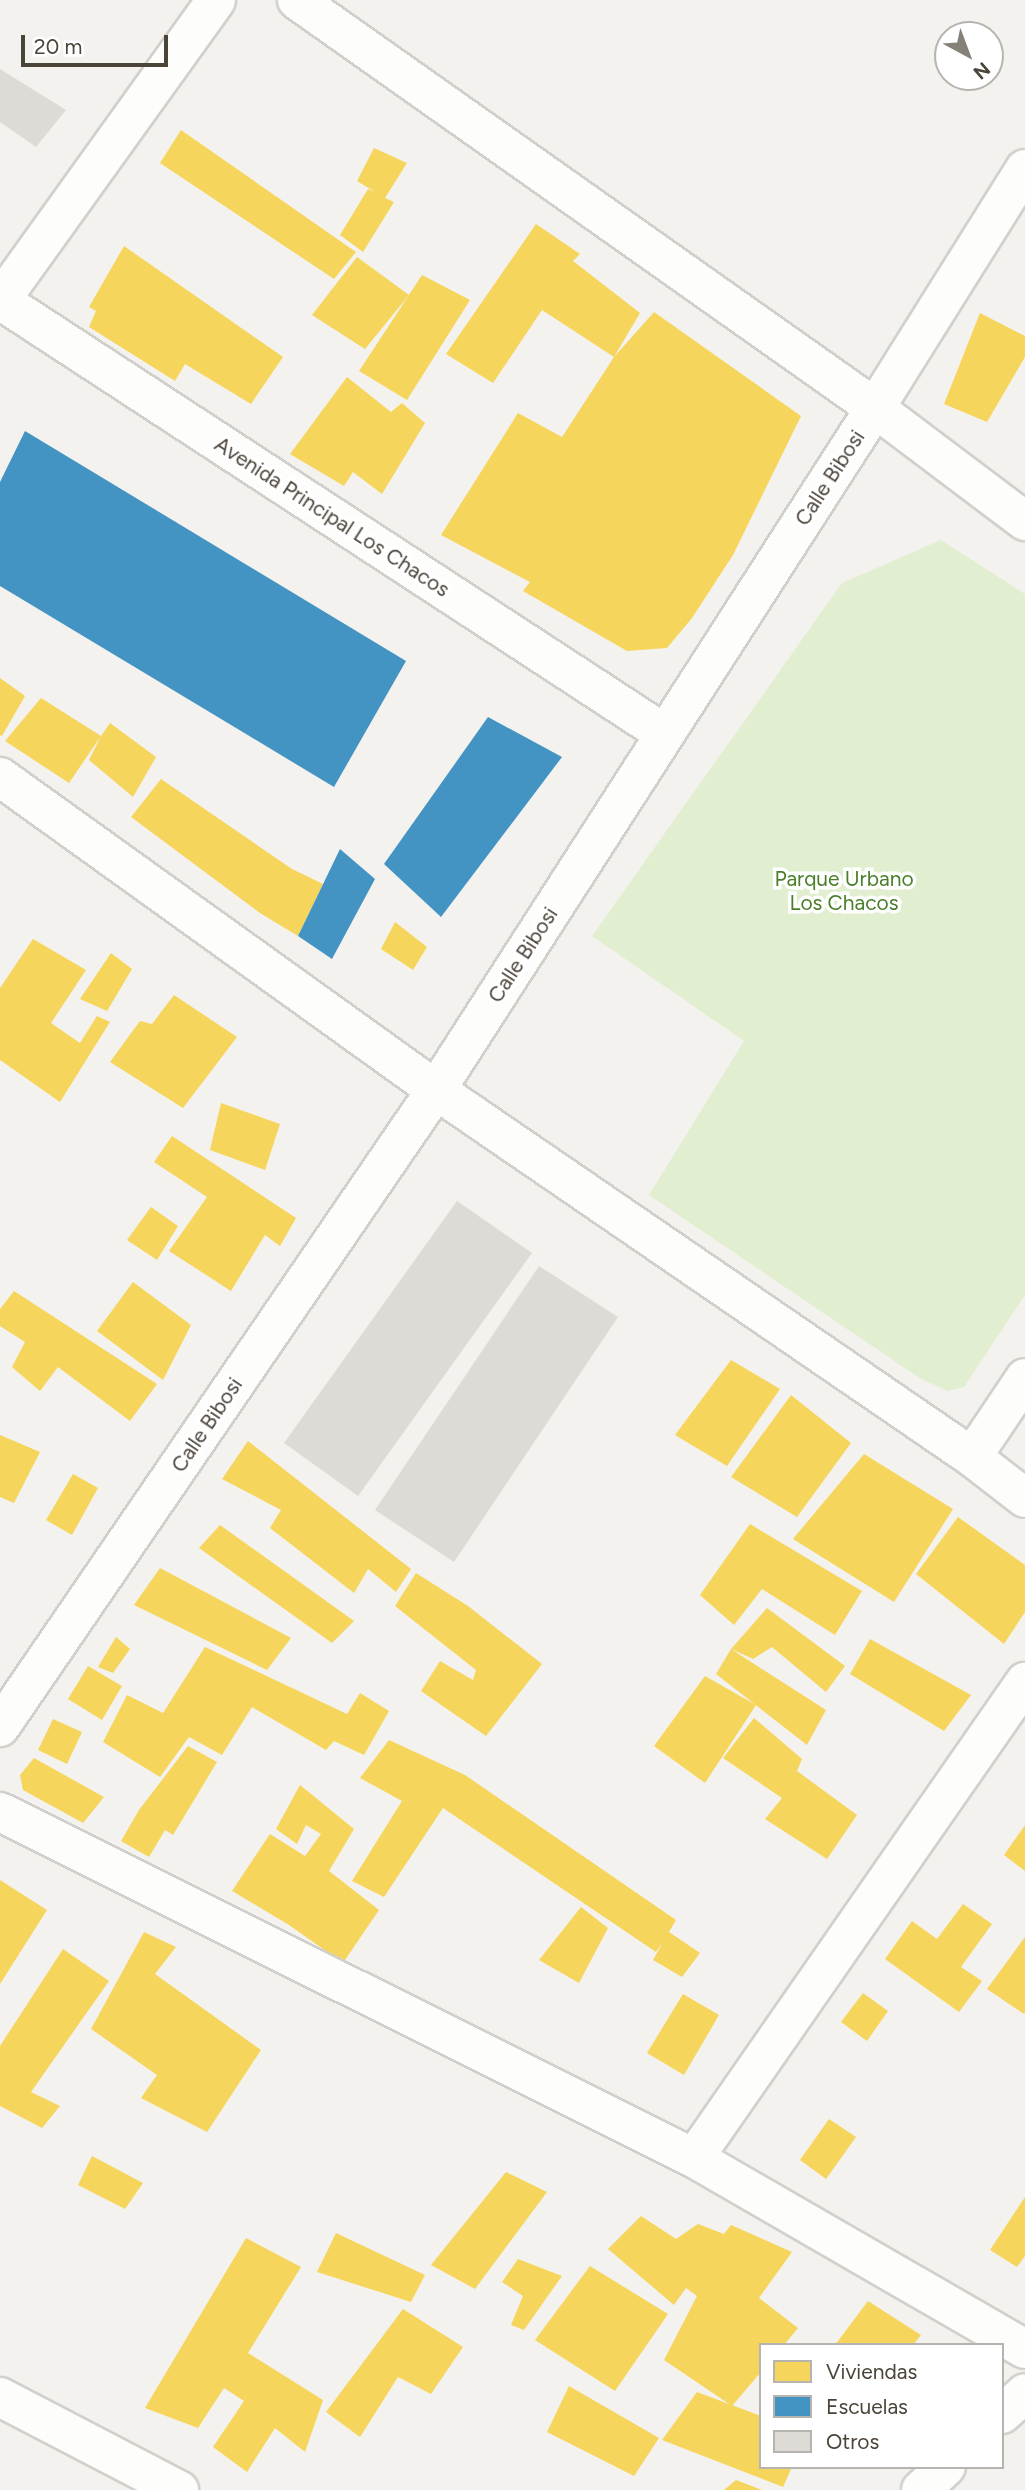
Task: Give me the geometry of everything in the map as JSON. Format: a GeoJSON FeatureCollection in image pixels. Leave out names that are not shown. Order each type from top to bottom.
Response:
{"type":"FeatureCollection","features":[{"type":"Feature","properties":{"kind":"street"},"geometry":{"type":"LineString","coordinates":[[0,301],[216,0]]}},
{"type":"Feature","properties":{"kind":"street"},"geometry":{"type":"LineString","coordinates":[[297,0],[875,408],[1025,521]]}},
{"type":"Feature","properties":{"kind":"street","name":"Calle Bibosi"},"geometry":{"type":"LineString","coordinates":[[0,1727],[436,1090],[875,408],[1025,169]]}},
{"type":"Feature","properties":{"kind":"street","name":"Avenida Principal Los Chacos"},"geometry":{"type":"LineString","coordinates":[[0,301],[665,734]]}},
{"type":"Feature","properties":{"kind":"street"},"geometry":{"type":"LineString","coordinates":[[0,777],[436,1090],[972,1457],[1025,1498]]}},
{"type":"Feature","properties":{"kind":"street"},"geometry":{"type":"LineString","coordinates":[[972,1457],[1025,1378]]}},
{"type":"Feature","properties":{"kind":"street"},"geometry":{"type":"LineString","coordinates":[[694,2158],[1025,1682]]}},
{"type":"Feature","properties":{"kind":"street"},"geometry":{"type":"LineString","coordinates":[[0,1812],[694,2158],[1025,2349]]}},
{"type":"Feature","properties":{"kind":"street"},"geometry":{"type":"LineString","coordinates":[[1004,2412],[1025,2393]]}},
{"type":"Feature","properties":{"kind":"street"},"geometry":{"type":"LineString","coordinates":[[0,2397],[179,2490]]}},
{"type":"Feature","properties":{"kind":"street"},"geometry":{"type":"LineString","coordinates":[[921,2490],[944,2469]]}},
{"type":"Feature","properties":{"kind":"green space","name":"Parque Urbano Los Chacos"},"geometry":{"type":"Polygon","coordinates":[[[941,540],[1025,594],[1025,1295],[964,1387],[948,1391],[921,1379],[649,1195],[744,1041],[592,936],[842,583],[941,540]]]}},
{"type":"Feature","properties":{"kind":"building: Viviendas"},"geometry":{"type":"Polygon","coordinates":[[[181,130],[356,252],[334,279],[160,163],[181,130]]]}},
{"type":"Feature","properties":{"kind":"building: Viviendas"},"geometry":{"type":"Polygon","coordinates":[[[374,148],[407,163],[385,198],[394,202],[363,252],[340,235],[368,189],[375,192],[357,181],[374,148]]]}},
{"type":"Feature","properties":{"kind":"building: Viviendas"},"geometry":{"type":"Polygon","coordinates":[[[536,224],[580,254],[573,261],[640,313],[614,357],[542,310],[493,383],[446,354],[536,224]]]}},
{"type":"Feature","properties":{"kind":"building: Viviendas"},"geometry":{"type":"Polygon","coordinates":[[[124,246],[283,357],[251,404],[185,364],[175,381],[89,327],[96,311],[89,307],[124,246]]]}},
{"type":"Feature","properties":{"kind":"building: Viviendas"},"geometry":{"type":"Polygon","coordinates":[[[357,257],[409,295],[365,349],[312,315],[357,257]]]}},
{"type":"Feature","properties":{"kind":"building: Viviendas"},"geometry":{"type":"Polygon","coordinates":[[[422,275],[470,300],[407,400],[359,371],[422,275]]]}},
{"type":"Feature","properties":{"kind":"building: Viviendas"},"geometry":{"type":"Polygon","coordinates":[[[654,312],[801,416],[733,555],[692,618],[667,648],[627,651],[523,591],[530,582],[441,535],[518,413],[562,437],[614,357],[654,312]]]}},
{"type":"Feature","properties":{"kind":"building: Viviendas"},"geometry":{"type":"Polygon","coordinates":[[[980,313],[1025,336],[1025,357],[987,422],[944,404],[980,313]]]}},
{"type":"Feature","properties":{"kind":"building: Viviendas"},"geometry":{"type":"Polygon","coordinates":[[[347,377],[391,412],[402,403],[425,423],[382,494],[353,472],[344,486],[290,454],[347,377]]]}},
{"type":"Feature","properties":{"kind":"building: Viviendas"},"geometry":{"type":"Polygon","coordinates":[[[0,678],[25,696],[2,736],[0,735],[0,678]]]}},
{"type":"Feature","properties":{"kind":"building: Viviendas"},"geometry":{"type":"Polygon","coordinates":[[[41,698],[101,736],[69,783],[5,741],[41,698]]]}},
{"type":"Feature","properties":{"kind":"building: Viviendas"},"geometry":{"type":"Polygon","coordinates":[[[110,723],[156,757],[133,797],[89,760],[110,723]]]}},
{"type":"Feature","properties":{"kind":"building: Viviendas"},"geometry":{"type":"Polygon","coordinates":[[[161,779],[292,869],[323,884],[298,936],[260,913],[131,817],[161,779]]]}},
{"type":"Feature","properties":{"kind":"building: Viviendas"},"geometry":{"type":"Polygon","coordinates":[[[395,922],[427,947],[413,970],[381,949],[395,922]]]}},
{"type":"Feature","properties":{"kind":"building: Viviendas"},"geometry":{"type":"Polygon","coordinates":[[[33,939],[86,970],[51,1023],[80,1043],[97,1016],[110,1022],[60,1102],[0,1060],[0,988],[33,939]]]}},
{"type":"Feature","properties":{"kind":"building: Viviendas"},"geometry":{"type":"Polygon","coordinates":[[[111,953],[132,969],[107,1011],[80,999],[111,953]]]}},
{"type":"Feature","properties":{"kind":"building: Viviendas"},"geometry":{"type":"Polygon","coordinates":[[[174,995],[237,1037],[183,1108],[110,1062],[140,1021],[152,1024],[174,995]]]}},
{"type":"Feature","properties":{"kind":"building: Viviendas"},"geometry":{"type":"Polygon","coordinates":[[[221,1103],[280,1124],[265,1170],[210,1150],[221,1103]]]}},
{"type":"Feature","properties":{"kind":"building: Viviendas"},"geometry":{"type":"Polygon","coordinates":[[[172,1136],[296,1218],[280,1246],[265,1235],[231,1291],[169,1251],[207,1197],[154,1162],[172,1136]]]}},
{"type":"Feature","properties":{"kind":"building: Viviendas"},"geometry":{"type":"Polygon","coordinates":[[[151,1207],[178,1226],[157,1260],[127,1240],[151,1207]]]}},
{"type":"Feature","properties":{"kind":"building: Viviendas"},"geometry":{"type":"Polygon","coordinates":[[[133,1282],[191,1325],[163,1380],[97,1331],[133,1282]]]}},
{"type":"Feature","properties":{"kind":"building: Viviendas"},"geometry":{"type":"Polygon","coordinates":[[[14,1291],[157,1384],[130,1421],[58,1367],[40,1391],[12,1367],[25,1342],[0,1326],[0,1309],[14,1291]]]}},
{"type":"Feature","properties":{"kind":"building: Viviendas"},"geometry":{"type":"Polygon","coordinates":[[[731,1360],[780,1389],[727,1466],[675,1435],[731,1360]]]}},
{"type":"Feature","properties":{"kind":"building: Viviendas"},"geometry":{"type":"Polygon","coordinates":[[[791,1395],[851,1443],[797,1517],[731,1477],[791,1395]]]}},
{"type":"Feature","properties":{"kind":"building: Viviendas"},"geometry":{"type":"Polygon","coordinates":[[[0,1435],[40,1452],[14,1503],[0,1497],[0,1435]]]}},
{"type":"Feature","properties":{"kind":"building: Viviendas"},"geometry":{"type":"Polygon","coordinates":[[[248,1441],[411,1569],[396,1592],[368,1569],[354,1593],[270,1528],[281,1510],[222,1479],[248,1441]]]}},
{"type":"Feature","properties":{"kind":"building: Viviendas"},"geometry":{"type":"Polygon","coordinates":[[[864,1454],[953,1509],[894,1602],[793,1539],[864,1454]]]}},
{"type":"Feature","properties":{"kind":"building: Viviendas"},"geometry":{"type":"Polygon","coordinates":[[[73,1474],[98,1488],[72,1535],[46,1520],[73,1474]]]}},
{"type":"Feature","properties":{"kind":"building: Viviendas"},"geometry":{"type":"Polygon","coordinates":[[[958,1517],[1025,1565],[1025,1612],[1004,1644],[916,1574],[958,1517]]]}},
{"type":"Feature","properties":{"kind":"building: Viviendas"},"geometry":{"type":"Polygon","coordinates":[[[750,1524],[862,1591],[835,1635],[762,1589],[734,1625],[700,1595],[750,1524]]]}},
{"type":"Feature","properties":{"kind":"building: Viviendas"},"geometry":{"type":"Polygon","coordinates":[[[220,1525],[354,1621],[332,1643],[199,1548],[220,1525]]]}},
{"type":"Feature","properties":{"kind":"building: Viviendas"},"geometry":{"type":"Polygon","coordinates":[[[160,1568],[291,1638],[267,1670],[134,1605],[160,1568]]]}},
{"type":"Feature","properties":{"kind":"building: Viviendas"},"geometry":{"type":"Polygon","coordinates":[[[416,1573],[468,1606],[542,1664],[486,1736],[421,1691],[440,1661],[473,1680],[476,1670],[395,1606],[416,1573]]]}},
{"type":"Feature","properties":{"kind":"building: Viviendas"},"geometry":{"type":"Polygon","coordinates":[[[767,1608],[845,1666],[826,1692],[772,1647],[753,1659],[731,1649],[767,1608]]]}},
{"type":"Feature","properties":{"kind":"building: Viviendas"},"geometry":{"type":"Polygon","coordinates":[[[116,1637],[130,1649],[113,1673],[98,1667],[116,1637]]]}},
{"type":"Feature","properties":{"kind":"building: Viviendas"},"geometry":{"type":"Polygon","coordinates":[[[870,1639],[971,1695],[944,1731],[850,1674],[870,1639]]]}},
{"type":"Feature","properties":{"kind":"building: Viviendas"},"geometry":{"type":"Polygon","coordinates":[[[205,1647],[347,1714],[360,1693],[389,1711],[364,1755],[334,1741],[326,1750],[252,1707],[222,1755],[189,1737],[160,1777],[103,1742],[127,1695],[163,1713],[205,1647]]]}},
{"type":"Feature","properties":{"kind":"building: Viviendas"},"geometry":{"type":"Polygon","coordinates":[[[731,1649],[826,1710],[807,1745],[716,1674],[731,1649]]]}},
{"type":"Feature","properties":{"kind":"building: Viviendas"},"geometry":{"type":"Polygon","coordinates":[[[88,1666],[122,1686],[102,1720],[68,1699],[88,1666]]]}},
{"type":"Feature","properties":{"kind":"building: Viviendas"},"geometry":{"type":"Polygon","coordinates":[[[705,1676],[756,1705],[705,1783],[654,1746],[705,1676]]]}},
{"type":"Feature","properties":{"kind":"building: Viviendas"},"geometry":{"type":"Polygon","coordinates":[[[754,1718],[802,1759],[797,1771],[857,1815],[827,1859],[765,1819],[782,1798],[723,1758],[754,1718]]]}},
{"type":"Feature","properties":{"kind":"building: Viviendas"},"geometry":{"type":"Polygon","coordinates":[[[53,1719],[82,1732],[67,1764],[38,1750],[53,1719]]]}},
{"type":"Feature","properties":{"kind":"building: Viviendas"},"geometry":{"type":"Polygon","coordinates":[[[389,1740],[465,1775],[676,1920],[669,1932],[700,1953],[682,1977],[653,1960],[663,1942],[656,1952],[443,1808],[384,1897],[352,1881],[402,1801],[360,1778],[389,1740]]]}},
{"type":"Feature","properties":{"kind":"building: Viviendas"},"geometry":{"type":"Polygon","coordinates":[[[188,1746],[217,1762],[173,1835],[165,1830],[149,1857],[121,1841],[139,1810],[188,1746]]]}},
{"type":"Feature","properties":{"kind":"building: Viviendas"},"geometry":{"type":"Polygon","coordinates":[[[34,1758],[104,1797],[83,1823],[23,1790],[20,1775],[34,1758]]]}},
{"type":"Feature","properties":{"kind":"building: Viviendas"},"geometry":{"type":"Polygon","coordinates":[[[300,1785],[354,1829],[329,1871],[379,1910],[343,1963],[289,1925],[232,1891],[270,1834],[305,1856],[321,1834],[306,1825],[297,1844],[276,1829],[300,1785]]]}},
{"type":"Feature","properties":{"kind":"building: Viviendas"},"geometry":{"type":"Polygon","coordinates":[[[1025,1825],[1025,1871],[1004,1855],[1025,1825]]]}},
{"type":"Feature","properties":{"kind":"building: Viviendas"},"geometry":{"type":"Polygon","coordinates":[[[0,1880],[47,1910],[0,1984],[0,1880]]]}},
{"type":"Feature","properties":{"kind":"building: Viviendas"},"geometry":{"type":"Polygon","coordinates":[[[963,1904],[992,1924],[961,1967],[982,1981],[959,2012],[885,1959],[912,1921],[937,1939],[963,1904]]]}},
{"type":"Feature","properties":{"kind":"building: Viviendas"},"geometry":{"type":"Polygon","coordinates":[[[581,1907],[608,1928],[579,1983],[539,1960],[581,1907]]]}},
{"type":"Feature","properties":{"kind":"building: Viviendas"},"geometry":{"type":"Polygon","coordinates":[[[144,1932],[176,1947],[155,1974],[261,2050],[207,2132],[141,2098],[157,2075],[91,2029],[144,1932]]]}},
{"type":"Feature","properties":{"kind":"building: Viviendas"},"geometry":{"type":"Polygon","coordinates":[[[1025,1937],[1025,2012],[1024,2014],[987,1989],[1025,1937]]]}},
{"type":"Feature","properties":{"kind":"building: Viviendas"},"geometry":{"type":"Polygon","coordinates":[[[63,1949],[109,1981],[31,2092],[60,2106],[42,2128],[0,2106],[0,2046],[63,1949]]]}},
{"type":"Feature","properties":{"kind":"building: Viviendas"},"geometry":{"type":"Polygon","coordinates":[[[863,1993],[888,2011],[867,2041],[841,2022],[863,1993]]]}},
{"type":"Feature","properties":{"kind":"building: Viviendas"},"geometry":{"type":"Polygon","coordinates":[[[683,1994],[719,2015],[684,2075],[647,2053],[683,1994]]]}},
{"type":"Feature","properties":{"kind":"building: Viviendas"},"geometry":{"type":"Polygon","coordinates":[[[829,2119],[856,2137],[826,2179],[800,2160],[829,2119]]]}},
{"type":"Feature","properties":{"kind":"building: Viviendas"},"geometry":{"type":"Polygon","coordinates":[[[92,2156],[143,2183],[125,2209],[78,2185],[92,2156]]]}},
{"type":"Feature","properties":{"kind":"building: Viviendas"},"geometry":{"type":"Polygon","coordinates":[[[506,2172],[547,2192],[475,2289],[431,2265],[506,2172]]]}},
{"type":"Feature","properties":{"kind":"building: Viviendas"},"geometry":{"type":"Polygon","coordinates":[[[1025,2197],[1025,2256],[1017,2267],[990,2250],[1025,2197]]]}},
{"type":"Feature","properties":{"kind":"building: Viviendas"},"geometry":{"type":"Polygon","coordinates":[[[641,2216],[676,2239],[698,2224],[724,2234],[731,2225],[792,2252],[759,2298],[798,2328],[786,2343],[759,2343],[759,2374],[732,2406],[664,2360],[697,2296],[686,2288],[674,2305],[608,2249],[641,2216]]]}},
{"type":"Feature","properties":{"kind":"building: Viviendas"},"geometry":{"type":"Polygon","coordinates":[[[336,2233],[425,2275],[411,2302],[317,2272],[336,2233]]]}},
{"type":"Feature","properties":{"kind":"building: Viviendas"},"geometry":{"type":"Polygon","coordinates":[[[246,2238],[301,2267],[248,2353],[323,2400],[305,2452],[275,2428],[247,2472],[213,2447],[244,2401],[224,2388],[198,2428],[145,2408],[246,2238]]]}},
{"type":"Feature","properties":{"kind":"building: Viviendas"},"geometry":{"type":"Polygon","coordinates":[[[518,2259],[562,2276],[524,2330],[511,2325],[523,2296],[502,2282],[518,2259]]]}},
{"type":"Feature","properties":{"kind":"building: Viviendas"},"geometry":{"type":"Polygon","coordinates":[[[590,2266],[668,2314],[615,2391],[535,2340],[590,2266]]]}},
{"type":"Feature","properties":{"kind":"building: Viviendas"},"geometry":{"type":"Polygon","coordinates":[[[868,2301],[921,2335],[915,2343],[836,2343],[868,2301]]]}},
{"type":"Feature","properties":{"kind":"building: Viviendas"},"geometry":{"type":"Polygon","coordinates":[[[403,2309],[463,2347],[431,2394],[398,2377],[360,2437],[326,2412],[403,2309]]]}},
{"type":"Feature","properties":{"kind":"building: Viviendas"},"geometry":{"type":"Polygon","coordinates":[[[569,2386],[659,2438],[634,2476],[547,2432],[569,2386]]]}},
{"type":"Feature","properties":{"kind":"building: Viviendas"},"geometry":{"type":"Polygon","coordinates":[[[697,2392],[759,2415],[759,2469],[791,2469],[783,2487],[662,2440],[697,2392]]]}},
{"type":"Feature","properties":{"kind":"building: Viviendas"},"geometry":{"type":"Polygon","coordinates":[[[736,2480],[762,2490],[724,2490],[736,2480]]]}},
{"type":"Feature","properties":{"kind":"building: Escuelas"},"geometry":{"type":"Polygon","coordinates":[[[25,431],[406,661],[334,787],[0,586],[0,482],[25,431]]]}},
{"type":"Feature","properties":{"kind":"building: Escuelas"},"geometry":{"type":"Polygon","coordinates":[[[488,717],[562,757],[441,917],[384,864],[488,717]]]}},
{"type":"Feature","properties":{"kind":"building: Escuelas"},"geometry":{"type":"Polygon","coordinates":[[[340,849],[375,879],[332,959],[298,936],[340,849]]]}},
{"type":"Feature","properties":{"kind":"building: Otros"},"geometry":{"type":"Polygon","coordinates":[[[0,69],[66,110],[36,147],[0,122],[0,69]]]}},
{"type":"Feature","properties":{"kind":"building: Otros"},"geometry":{"type":"Polygon","coordinates":[[[457,1201],[532,1253],[358,1496],[284,1443],[457,1201]]]}},
{"type":"Feature","properties":{"kind":"building: Otros"},"geometry":{"type":"Polygon","coordinates":[[[539,1266],[618,1317],[454,1562],[375,1510],[539,1266]]]}}]}
